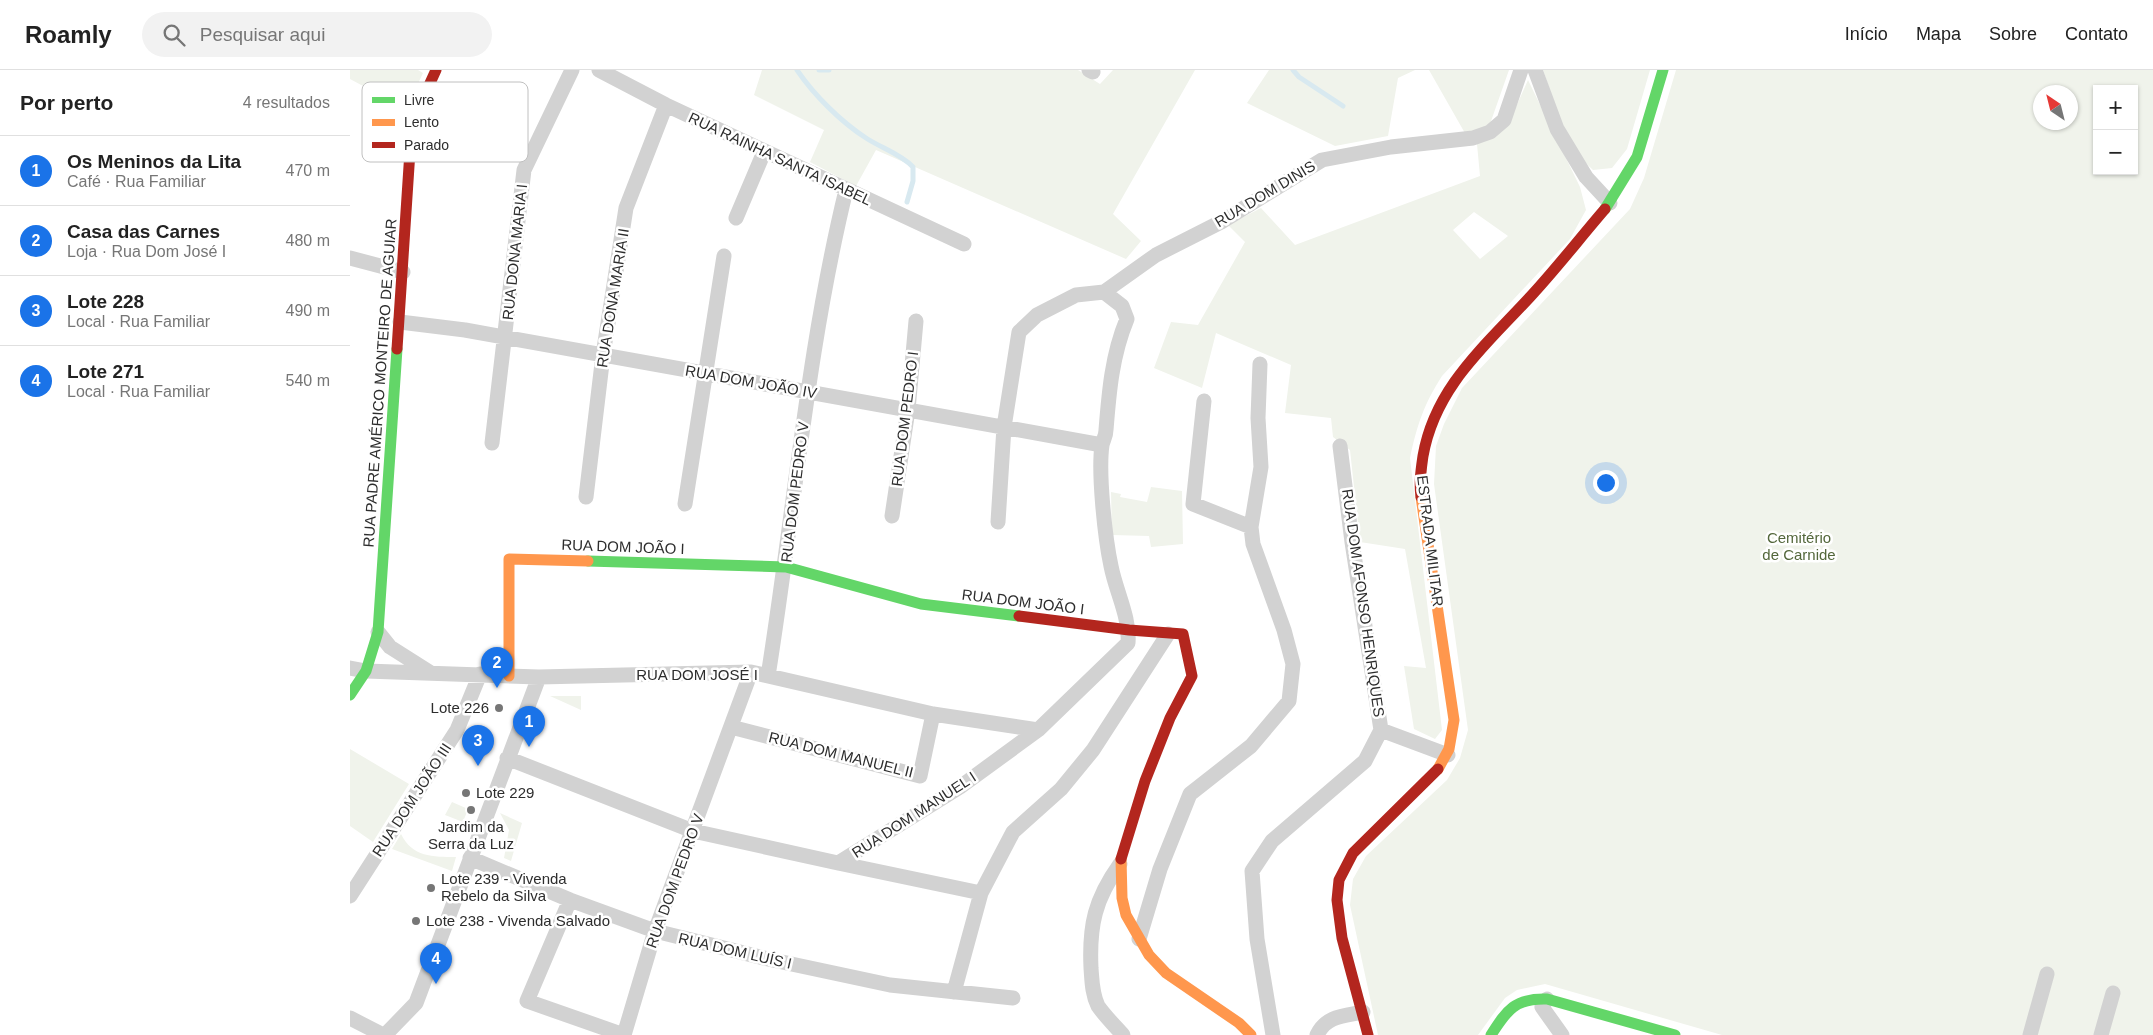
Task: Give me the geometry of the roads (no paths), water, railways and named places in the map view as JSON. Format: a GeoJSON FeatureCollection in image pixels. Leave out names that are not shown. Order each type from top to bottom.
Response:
{"type":"FeatureCollection","features":[{"type":"Feature","properties":{"kind":"street","name":"RUA PADRE AMÉRICO MONTEIRO DE AGUIAR"},"geometry":{"type":"LineString","coordinates":[[431,82],[436,70]]}},
{"type":"Feature","properties":{"kind":"street","name":"RUA DONA MARIA I"},"geometry":{"type":"LineString","coordinates":[[528,162],[572,70]]}},
{"type":"Feature","properties":{"kind":"street","name":"RUA RAINHA SANTA ISABEL"},"geometry":{"type":"LineString","coordinates":[[599,70],[666,105],[764,152],[964,244]]}},
{"type":"Feature","properties":{"kind":"street","name":"RUA DOM DINIS"},"geometry":{"type":"LineString","coordinates":[[1104,292],[1156,255],[1237,213],[1322,160],[1391,147],[1473,138],[1490,132],[1504,120],[1521,70]]}},
{"type":"Feature","properties":{"kind":"street"},"geometry":{"type":"LineString","coordinates":[[1535,70],[1557,129],[1586,177],[1610,203]]}},
{"type":"Feature","properties":{"kind":"street","name":"ESTRADA MILITAR"},"geometry":{"type":"LineString","coordinates":[[1368,1035],[1338,920],[1338,884],[1343,868],[1353,853],[1441,766],[1448,755],[1454,720],[1420,482],[1427,434],[1438,406],[1458,376],[1532,295],[1610,203],[1637,157],[1663,70]]}},
{"type":"Feature","properties":{"kind":"street","name":"RUA DONA MARIA II"},"geometry":{"type":"LineString","coordinates":[[586,497],[603,355],[626,208],[666,105]]}},
{"type":"Feature","properties":{"kind":"street"},"geometry":{"type":"LineString","coordinates":[[736,218],[764,152]]}},
{"type":"Feature","properties":{"kind":"street","name":"RUA PADRE AMÉRICO MONTEIRO DE AGUIAR"},"geometry":{"type":"LineString","coordinates":[[350,696],[366,672],[378,632],[409,162]]}},
{"type":"Feature","properties":{"kind":"street","name":"RUA DONA MARIA I"},"geometry":{"type":"LineString","coordinates":[[492,443],[506,338],[524,170],[528,162]]}},
{"type":"Feature","properties":{"kind":"street","name":"RUA DOM PEDRO V"},"geometry":{"type":"LineString","coordinates":[[768,676],[786,567],[807,392],[835,235],[846,190]]}},
{"type":"Feature","properties":{"kind":"street"},"geometry":{"type":"LineString","coordinates":[[685,504],[704,373],[724,256]]}},
{"type":"Feature","properties":{"kind":"street"},"geometry":{"type":"LineString","coordinates":[[350,258],[403,272]]}},
{"type":"Feature","properties":{"kind":"street"},"geometry":{"type":"LineString","coordinates":[[998,522],[1004,427],[1019,332],[1037,315],[1076,295],[1104,292],[1122,306],[1127,319],[1118,340],[1110,379],[1106,434],[1102,445],[1102,486],[1111,566],[1129,630]]}},
{"type":"Feature","properties":{"kind":"street","name":"RUA DOM PEDRO I"},"geometry":{"type":"LineString","coordinates":[[892,516],[908,410],[916,321]]}},
{"type":"Feature","properties":{"kind":"street","name":"RUA DOM JOÃO IV"},"geometry":{"type":"LineString","coordinates":[[400,322],[506,338],[1102,445]]}},
{"type":"Feature","properties":{"kind":"street"},"geometry":{"type":"LineString","coordinates":[[1139,939],[1160,869],[1190,794],[1251,746],[1289,701],[1293,664],[1284,630],[1253,544],[1251,527],[1261,467],[1258,418],[1260,364]]}},
{"type":"Feature","properties":{"kind":"street"},"geometry":{"type":"LineString","coordinates":[[1204,401],[1193,504],[1251,527]]}},
{"type":"Feature","properties":{"kind":"street","name":"RUA DOM AFONSO HENRIQUES"},"geometry":{"type":"LineString","coordinates":[[1273,1035],[1257,939],[1252,871],[1272,841],[1364,761],[1381,730],[1352,542],[1340,446]]}},
{"type":"Feature","properties":{"kind":"street","name":"RUA DOM JOÃO I"},"geometry":{"type":"LineString","coordinates":[[509,676],[509,559],[786,567],[921,604],[1129,630],[1183,634],[1192,676],[1170,718],[1145,781],[1120,864],[1122,898],[1126,915],[1149,955],[1166,973],[1239,1023],[1251,1035]]}},
{"type":"Feature","properties":{"kind":"street","name":"RUA DOM MANUEL I"},"geometry":{"type":"LineString","coordinates":[[507,758],[693,831],[838,863],[960,788],[1038,730],[1128,643],[1129,630]]}},
{"type":"Feature","properties":{"kind":"street"},"geometry":{"type":"LineString","coordinates":[[378,632],[390,647],[431,673]]}},
{"type":"Feature","properties":{"kind":"street"},"geometry":{"type":"LineString","coordinates":[[954,992],[981,893],[1013,832],[1061,789],[1093,750],[1168,634]]}},
{"type":"Feature","properties":{"kind":"street","name":"RUA DOM JOSÉ I"},"geometry":{"type":"LineString","coordinates":[[350,668],[366,672],[539,677],[751,672],[933,714],[1038,730]]}},
{"type":"Feature","properties":{"kind":"street","name":"RUA DOM PEDRO V"},"geometry":{"type":"LineString","coordinates":[[624,1035],[655,931],[751,672]]}},
{"type":"Feature","properties":{"kind":"street","name":"RUA DOM JOÃO III"},"geometry":{"type":"LineString","coordinates":[[350,896],[457,730],[480,674]]}},
{"type":"Feature","properties":{"kind":"street"},"geometry":{"type":"LineString","coordinates":[[350,1018],[384,1035],[416,1003],[539,677]]}},
{"type":"Feature","properties":{"kind":"street","name":"RUA DOM MANUEL II"},"geometry":{"type":"LineString","coordinates":[[731,727],[920,776],[933,714]]}},
{"type":"Feature","properties":{"kind":"street"},"geometry":{"type":"LineString","coordinates":[[1381,730],[1448,755]]}},
{"type":"Feature","properties":{"kind":"street","name":"RUA DOM LUÍS I"},"geometry":{"type":"LineString","coordinates":[[470,858],[570,900],[655,931],[768,959],[890,985],[1013,998]]}},
{"type":"Feature","properties":{"kind":"street"},"geometry":{"type":"LineString","coordinates":[[838,863],[981,893]]}},
{"type":"Feature","properties":{"kind":"street"},"geometry":{"type":"LineString","coordinates":[[1120,864],[1108,880],[1095,912],[1090,935],[1092,988],[1098,1005],[1124,1035]]}},
{"type":"Feature","properties":{"kind":"street"},"geometry":{"type":"LineString","coordinates":[[570,900],[527,1001],[624,1035]]}},
{"type":"Feature","properties":{"kind":"street"},"geometry":{"type":"LineString","coordinates":[[2030,1035],[2047,974]]}},
{"type":"Feature","properties":{"kind":"street"},"geometry":{"type":"LineString","coordinates":[[2101,1035],[2113,993]]}},
{"type":"Feature","properties":{"kind":"street"},"geometry":{"type":"LineString","coordinates":[[1491,1035],[1505,1013],[1514,1004],[1530,998],[1547,999],[1645,1032],[1675,1035]]}},
{"type":"Feature","properties":{"kind":"street"},"geometry":{"type":"LineString","coordinates":[[1547,999],[1542,1008],[1562,1035]]}},
{"type":"Feature","properties":{"kind":"street"},"geometry":{"type":"LineString","coordinates":[[1317,1035],[1322,1024],[1340,1016],[1363,1012]]}},
{"type":"Feature","properties":{"kind":"waterway"},"geometry":{"type":"LineString","coordinates":[[797,70],[820,98],[847,124],[866,138],[903,158],[913,167],[913,181],[907,202]]}},
{"type":"Feature","properties":{"kind":"waterway"},"geometry":{"type":"LineString","coordinates":[[819,70],[829,70]]}},
{"type":"Feature","properties":{"kind":"waterway"},"geometry":{"type":"LineString","coordinates":[[1293,70],[1299,77],[1343,106]]}},
{"type":"Feature","properties":{"kind":"place","name":"Casa das Carnes"},"geometry":{"type":"Point","coordinates":[497,688]}},
{"type":"Feature","properties":{"kind":"place","name":"Lote 226"},"geometry":{"type":"Point","coordinates":[499,708]}},
{"type":"Feature","properties":{"kind":"place","name":"Os Meninos da Lita"},"geometry":{"type":"Point","coordinates":[529,747]}},
{"type":"Feature","properties":{"kind":"place","name":"Lote 228"},"geometry":{"type":"Point","coordinates":[478,766]}},
{"type":"Feature","properties":{"kind":"place","name":"Lote 229"},"geometry":{"type":"Point","coordinates":[466,793]}},
{"type":"Feature","properties":{"kind":"place","name":"Jardim da Serra da Luz"},"geometry":{"type":"Point","coordinates":[471,810]}},
{"type":"Feature","properties":{"kind":"place","name":"Lote 239 - Vivenda Rebelo da Silva"},"geometry":{"type":"Point","coordinates":[431,888]}},
{"type":"Feature","properties":{"kind":"place","name":"Lote 238 - Vivenda Salvado"},"geometry":{"type":"Point","coordinates":[416,921]}},
{"type":"Feature","properties":{"kind":"place","name":"Lote 271"},"geometry":{"type":"Point","coordinates":[436,984]}},
{"type":"Feature","properties":{"kind":"park label","name":"Cemitério de Carnide"},"geometry":{"type":"Point","coordinates":[1799,546]}}]}
